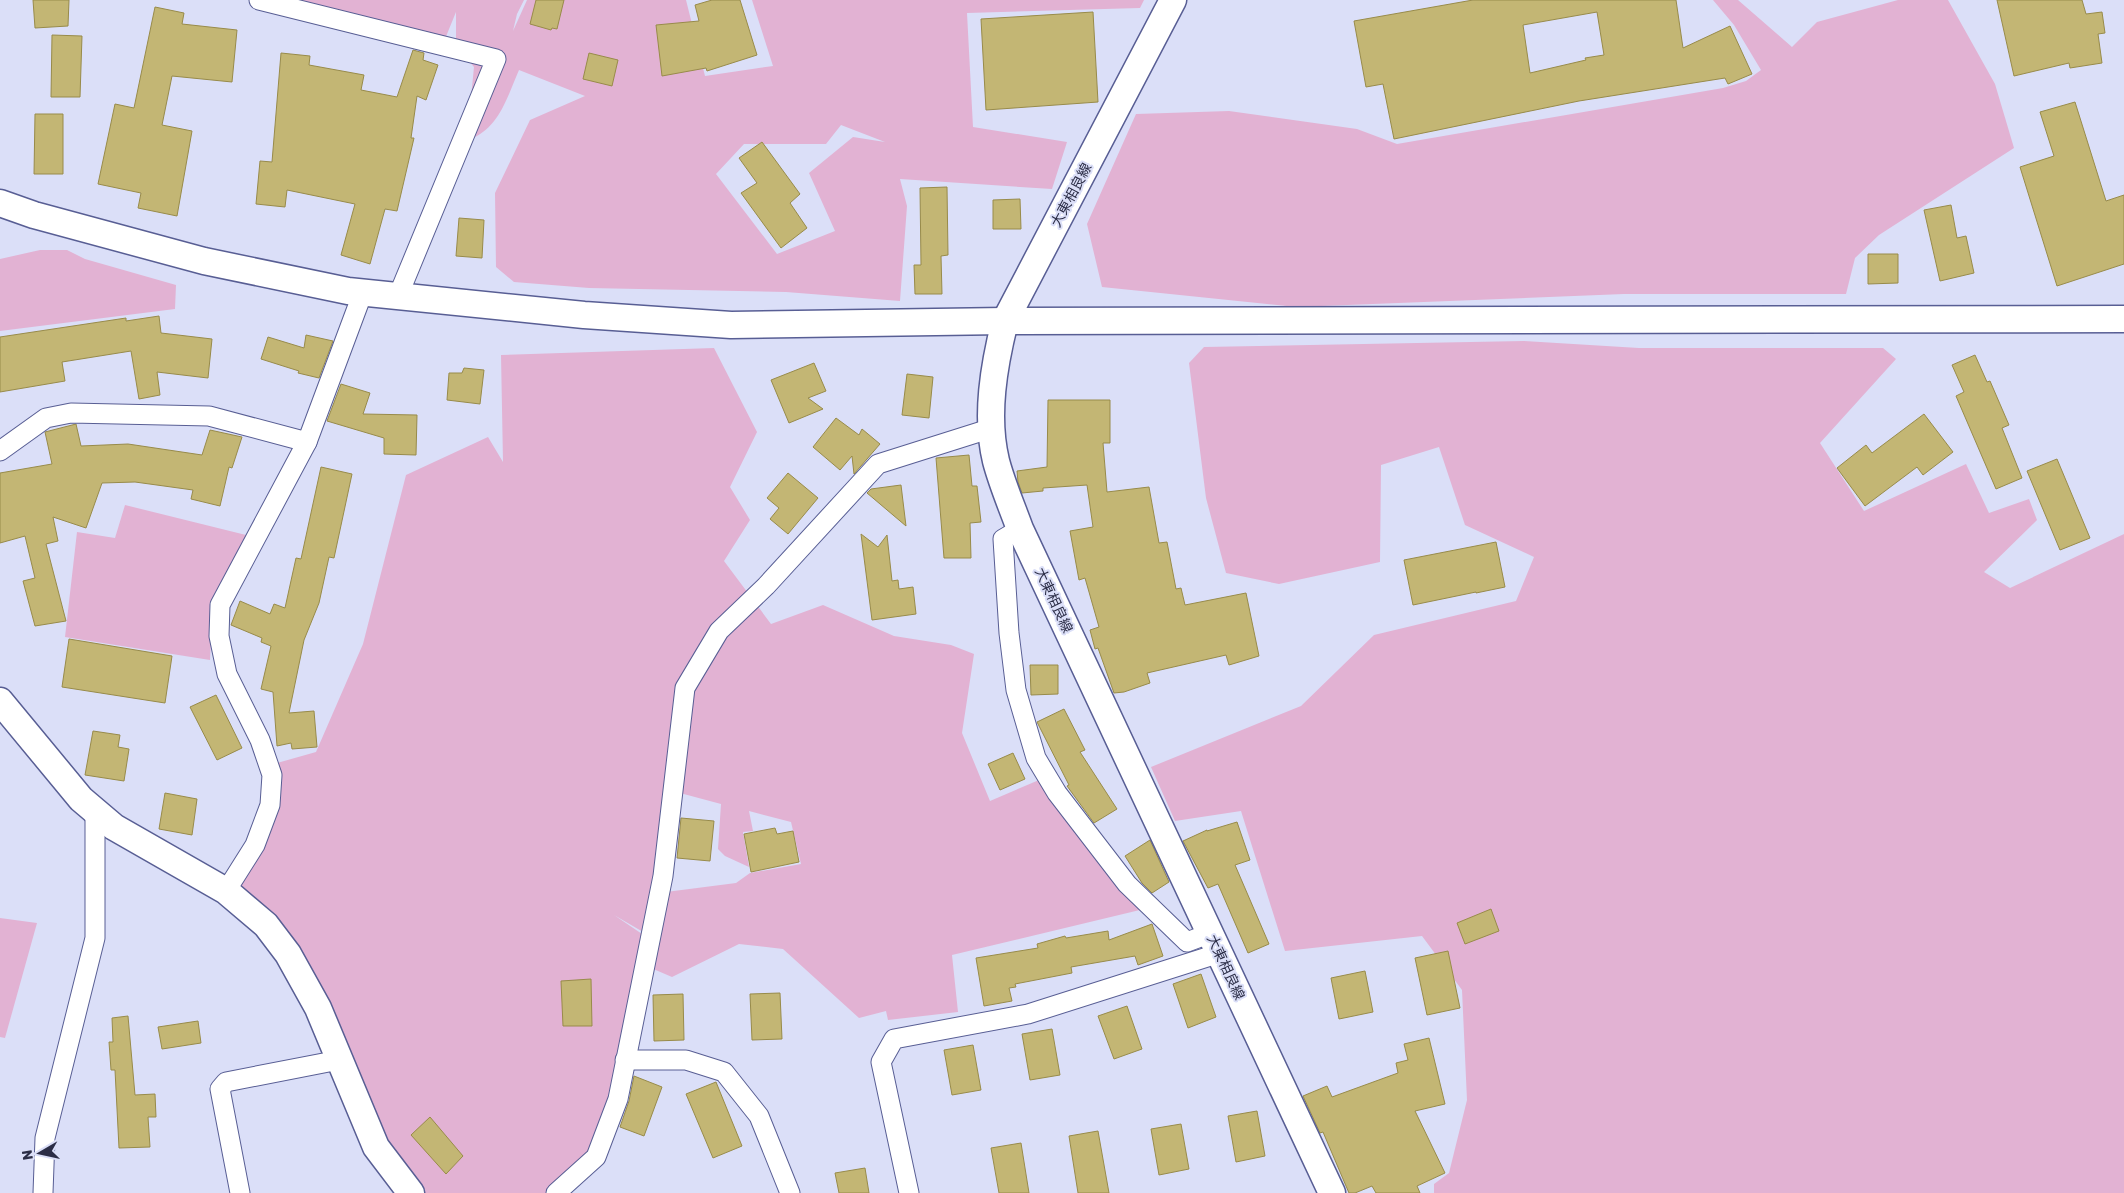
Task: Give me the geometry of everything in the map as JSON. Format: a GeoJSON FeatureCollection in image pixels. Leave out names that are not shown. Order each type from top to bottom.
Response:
{"type":"FeatureCollection","features":[{"type":"Feature","properties":{"kind":"street"},"geometry":{"type":"LineString","coordinates":[[259,0],[496,59],[398,296]]}},
{"type":"Feature","properties":{"kind":"street","name":"大東相良線"},"geometry":{"type":"LineString","coordinates":[[1173,0],[1005,321],[993,381],[992,428],[996,459],[1005,490],[1020,529],[1332,1193]]}},
{"type":"Feature","properties":{"kind":"street"},"geometry":{"type":"LineString","coordinates":[[0,203],[34,215],[204,261],[363,292],[584,315],[731,325],[1005,321],[2124,319]]}},
{"type":"Feature","properties":{"kind":"street"},"geometry":{"type":"LineString","coordinates":[[226,891],[255,845],[270,805],[272,775],[260,740],[227,674],[219,636],[220,605],[307,442],[363,292]]}},
{"type":"Feature","properties":{"kind":"street"},"geometry":{"type":"LineString","coordinates":[[0,451],[46,418],[71,413],[209,416],[307,442]]}},
{"type":"Feature","properties":{"kind":"street"},"geometry":{"type":"LineString","coordinates":[[556,1193],[596,1157],[618,1099],[663,876],[685,688],[719,631],[766,586],[878,464],[992,428]]}},
{"type":"Feature","properties":{"kind":"street"},"geometry":{"type":"LineString","coordinates":[[1020,529],[1003,539],[1009,633],[1016,690],[1036,758],[1057,793],[1127,884],[1186,942],[1215,943]]}},
{"type":"Feature","properties":{"kind":"street"},"geometry":{"type":"LineString","coordinates":[[0,701],[81,799],[114,828],[226,891],[266,925],[288,954],[318,1008],[376,1147],[411,1193]]}},
{"type":"Feature","properties":{"kind":"street"},"geometry":{"type":"LineString","coordinates":[[43,1193],[45,1138],[95,938],[95,810]]}},
{"type":"Feature","properties":{"kind":"street"},"geometry":{"type":"LineString","coordinates":[[910,1193],[880,1062],[894,1039],[1028,1014],[1215,943]]}},
{"type":"Feature","properties":{"kind":"street"},"geometry":{"type":"LineString","coordinates":[[240,1193],[220,1089],[226,1082],[339,1060]]}},
{"type":"Feature","properties":{"kind":"street"},"geometry":{"type":"LineString","coordinates":[[625,1060],[686,1060],[724,1072],[759,1116],[790,1193]]}},
{"type":"Feature","properties":{"kind":"shaded area"},"geometry":{"type":"Polygon","coordinates":[[[273,0],[524,0],[517,14],[513,31],[527,0],[686,0],[705,76],[773,66],[752,0],[1144,0],[1140,8],[967,13],[973,127],[1067,142],[1052,189],[900,179],[907,206],[900,301],[786,292],[589,288],[514,282],[496,267],[495,193],[530,120],[585,96],[519,70],[497,118],[482,133],[473,138],[468,128],[474,67],[456,45],[456,12],[445,39],[273,0]],[[841,125],[826,144],[744,144],[716,174],[777,254],[835,231],[809,173],[853,137],[885,142],[841,125]]]}},
{"type":"Feature","properties":{"kind":"shaded area"},"geometry":{"type":"Polygon","coordinates":[[[1713,0],[1738,0],[1792,47],[1817,22],[1898,0],[1948,0],[1995,84],[2014,148],[1879,235],[1855,258],[1846,294],[1624,294],[1296,307],[1102,287],[1087,224],[1136,114],[1229,111],[1357,129],[1397,144],[1723,88],[1746,81],[1761,70],[1734,25],[1713,0]]]}},
{"type":"Feature","properties":{"kind":"shaded area"},"geometry":{"type":"Polygon","coordinates":[[[40,250],[67,250],[85,259],[176,285],[175,309],[0,331],[0,259],[40,250]]]}},
{"type":"Feature","properties":{"kind":"shaded area"},"geometry":{"type":"Polygon","coordinates":[[[1524,341],[1639,348],[1883,348],[1896,359],[1820,443],[1864,511],[1966,464],[1989,513],[2029,499],[2037,520],[1984,572],[2010,588],[2124,534],[2124,1193],[1434,1193],[1434,1184],[1449,1173],[1467,1100],[1462,990],[1422,936],[1285,951],[1241,811],[1175,821],[1151,767],[1301,706],[1374,635],[1516,601],[1534,557],[1465,525],[1439,447],[1381,465],[1380,562],[1279,584],[1226,573],[1206,498],[1189,363],[1204,347],[1524,341]]]}},
{"type":"Feature","properties":{"kind":"shaded area"},"geometry":{"type":"Polygon","coordinates":[[[714,348],[757,432],[730,487],[750,520],[724,561],[771,624],[823,605],[894,636],[951,645],[974,654],[962,733],[990,801],[1039,780],[1144,909],[952,955],[958,1012],[888,1020],[886,1011],[859,1018],[783,949],[739,944],[672,977],[651,968],[666,892],[736,883],[750,873],[801,864],[791,822],[749,811],[753,831],[743,832],[749,867],[725,856],[718,849],[721,804],[680,793],[650,936],[614,915],[645,936],[596,1157],[550,1193],[422,1193],[376,1147],[272,933],[227,890],[271,811],[270,765],[316,752],[363,644],[406,475],[488,437],[503,462],[501,355],[714,348]]]}},
{"type":"Feature","properties":{"kind":"shaded area"},"geometry":{"type":"Polygon","coordinates":[[[125,505],[246,535],[212,619],[210,660],[65,637],[77,532],[115,538],[125,505]]]}},
{"type":"Feature","properties":{"kind":"shaded area"},"geometry":{"type":"Polygon","coordinates":[[[0,918],[37,923],[5,1038],[0,1037],[0,918]]]}},
{"type":"Feature","properties":{"kind":"building"},"geometry":{"type":"Polygon","coordinates":[[[33,0],[69,0],[68,26],[35,28],[33,0]]]}},
{"type":"Feature","properties":{"kind":"building"},"geometry":{"type":"Polygon","coordinates":[[[536,0],[564,0],[557,29],[552,28],[551,30],[530,24],[536,0]]]}},
{"type":"Feature","properties":{"kind":"building"},"geometry":{"type":"Polygon","coordinates":[[[712,0],[740,0],[757,55],[707,71],[706,68],[662,76],[656,25],[699,21],[695,5],[712,0]]]}},
{"type":"Feature","properties":{"kind":"building"},"geometry":{"type":"Polygon","coordinates":[[[1473,0],[1676,0],[1683,48],[1730,26],[1752,74],[1728,84],[1725,78],[1579,101],[1394,139],[1383,84],[1366,87],[1354,21],[1473,0]],[[1597,12],[1523,25],[1530,73],[1586,60],[1585,58],[1604,55],[1597,12]]]}},
{"type":"Feature","properties":{"kind":"building"},"geometry":{"type":"Polygon","coordinates":[[[1997,0],[2082,0],[2086,14],[2102,12],[2105,33],[2098,34],[2102,63],[2070,68],[2069,63],[2014,76],[1997,0]]]}},
{"type":"Feature","properties":{"kind":"building"},"geometry":{"type":"Polygon","coordinates":[[[155,7],[184,13],[182,24],[237,30],[232,82],[172,76],[162,125],[192,131],[177,216],[138,208],[141,193],[98,184],[115,104],[134,108],[155,7]]]}},
{"type":"Feature","properties":{"kind":"building"},"geometry":{"type":"Polygon","coordinates":[[[1093,12],[1098,102],[986,110],[981,19],[1093,12]]]}},
{"type":"Feature","properties":{"kind":"building"},"geometry":{"type":"Polygon","coordinates":[[[52,35],[82,36],[80,97],[51,97],[52,35]]]}},
{"type":"Feature","properties":{"kind":"building"},"geometry":{"type":"Polygon","coordinates":[[[413,50],[424,53],[423,60],[438,65],[426,100],[417,96],[411,138],[414,138],[397,211],[385,209],[370,264],[341,255],[355,204],[287,190],[285,207],[256,204],[260,161],[272,162],[281,53],[310,56],[309,65],[364,75],[361,90],[397,97],[413,50]]]}},
{"type":"Feature","properties":{"kind":"building"},"geometry":{"type":"Polygon","coordinates":[[[589,53],[618,60],[612,86],[583,79],[589,53]]]}},
{"type":"Feature","properties":{"kind":"building"},"geometry":{"type":"Polygon","coordinates":[[[2075,102],[2106,201],[2124,195],[2124,264],[2057,286],[2020,167],[2054,156],[2040,112],[2075,102]]]}},
{"type":"Feature","properties":{"kind":"building"},"geometry":{"type":"Polygon","coordinates":[[[35,114],[63,114],[63,174],[34,174],[35,114]]]}},
{"type":"Feature","properties":{"kind":"building"},"geometry":{"type":"Polygon","coordinates":[[[762,142],[800,194],[790,203],[807,228],[781,248],[741,193],[757,183],[739,158],[762,142]]]}},
{"type":"Feature","properties":{"kind":"building"},"geometry":{"type":"Polygon","coordinates":[[[947,187],[948,255],[941,256],[942,294],[915,294],[914,265],[921,265],[920,188],[947,187]]]}},
{"type":"Feature","properties":{"kind":"building"},"geometry":{"type":"Polygon","coordinates":[[[1020,199],[1021,229],[993,229],[993,200],[1020,199]]]}},
{"type":"Feature","properties":{"kind":"building"},"geometry":{"type":"Polygon","coordinates":[[[1951,205],[1957,238],[1966,236],[1974,273],[1940,281],[1924,210],[1951,205]]]}},
{"type":"Feature","properties":{"kind":"building"},"geometry":{"type":"Polygon","coordinates":[[[459,218],[484,220],[482,258],[456,256],[459,218]]]}},
{"type":"Feature","properties":{"kind":"building"},"geometry":{"type":"Polygon","coordinates":[[[1868,254],[1898,254],[1898,283],[1868,284],[1868,254]]]}},
{"type":"Feature","properties":{"kind":"building"},"geometry":{"type":"Polygon","coordinates":[[[159,316],[161,333],[212,339],[208,378],[157,372],[160,395],[139,399],[131,351],[62,362],[65,381],[0,392],[0,337],[126,318],[126,321],[159,316]]]}},
{"type":"Feature","properties":{"kind":"building"},"geometry":{"type":"Polygon","coordinates":[[[306,335],[333,341],[319,378],[298,373],[299,371],[261,359],[268,337],[304,348],[306,335]]]}},
{"type":"Feature","properties":{"kind":"building"},"geometry":{"type":"Polygon","coordinates":[[[1975,355],[1987,382],[1990,381],[2009,425],[2002,428],[2022,478],[1996,489],[1956,396],[1964,392],[1952,365],[1975,355]]]}},
{"type":"Feature","properties":{"kind":"building"},"geometry":{"type":"Polygon","coordinates":[[[814,363],[826,391],[808,398],[823,409],[789,423],[771,380],[814,363]]]}},
{"type":"Feature","properties":{"kind":"building"},"geometry":{"type":"Polygon","coordinates":[[[464,368],[484,370],[480,404],[447,400],[449,373],[462,373],[464,368]]]}},
{"type":"Feature","properties":{"kind":"building"},"geometry":{"type":"Polygon","coordinates":[[[907,374],[933,377],[929,418],[902,415],[907,374]]]}},
{"type":"Feature","properties":{"kind":"building"},"geometry":{"type":"Polygon","coordinates":[[[341,384],[370,393],[363,414],[417,415],[416,455],[384,454],[384,438],[327,421],[341,384]]]}},
{"type":"Feature","properties":{"kind":"building"},"geometry":{"type":"Polygon","coordinates":[[[1048,400],[1110,400],[1110,443],[1103,443],[1107,492],[1149,487],[1159,543],[1167,542],[1176,589],[1181,588],[1185,605],[1246,593],[1259,656],[1229,665],[1226,655],[1147,673],[1150,683],[1124,692],[1114,693],[1098,648],[1095,649],[1090,630],[1099,627],[1085,578],[1079,580],[1070,531],[1093,527],[1087,485],[1043,488],[1043,491],[1022,493],[1018,482],[1017,471],[1047,467],[1048,400]]]}},
{"type":"Feature","properties":{"kind":"building"},"geometry":{"type":"Polygon","coordinates":[[[1924,414],[1953,452],[1923,475],[1917,467],[1865,506],[1837,468],[1866,445],[1872,453],[1924,414]]]}},
{"type":"Feature","properties":{"kind":"building"},"geometry":{"type":"Polygon","coordinates":[[[836,418],[859,435],[862,429],[880,444],[854,474],[852,456],[840,470],[813,447],[836,418]]]}},
{"type":"Feature","properties":{"kind":"building"},"geometry":{"type":"Polygon","coordinates":[[[76,424],[81,446],[128,444],[202,455],[210,430],[242,437],[232,468],[229,467],[220,506],[191,499],[193,490],[135,482],[102,483],[86,528],[53,517],[58,541],[46,544],[66,621],[35,626],[23,581],[35,578],[25,536],[0,543],[0,473],[52,464],[45,432],[76,424]]]}},
{"type":"Feature","properties":{"kind":"building"},"geometry":{"type":"Polygon","coordinates":[[[969,455],[972,486],[977,486],[981,522],[970,523],[971,558],[944,558],[936,458],[969,455]]]}},
{"type":"Feature","properties":{"kind":"building"},"geometry":{"type":"Polygon","coordinates":[[[2057,459],[2090,538],[2060,550],[2027,471],[2057,459]]]}},
{"type":"Feature","properties":{"kind":"building"},"geometry":{"type":"Polygon","coordinates":[[[321,467],[352,474],[334,558],[329,557],[319,603],[304,640],[289,713],[314,711],[317,747],[292,749],[291,743],[277,746],[273,692],[261,689],[271,646],[261,642],[262,638],[231,625],[240,601],[270,614],[274,604],[285,608],[296,558],[301,559],[321,467]]]}},
{"type":"Feature","properties":{"kind":"building"},"geometry":{"type":"Polygon","coordinates":[[[788,473],[818,498],[788,534],[770,519],[779,508],[767,498],[788,473]]]}},
{"type":"Feature","properties":{"kind":"building"},"geometry":{"type":"Polygon","coordinates":[[[901,485],[906,526],[867,493],[871,489],[901,485]]]}},
{"type":"Feature","properties":{"kind":"building"},"geometry":{"type":"Polygon","coordinates":[[[861,534],[878,547],[887,535],[892,581],[898,580],[899,589],[913,587],[916,614],[872,620],[861,534]]]}},
{"type":"Feature","properties":{"kind":"building"},"geometry":{"type":"Polygon","coordinates":[[[1496,542],[1505,587],[1413,605],[1404,560],[1496,542]]]}},
{"type":"Feature","properties":{"kind":"building"},"geometry":{"type":"Polygon","coordinates":[[[69,639],[172,656],[165,703],[62,687],[69,639]]]}},
{"type":"Feature","properties":{"kind":"building"},"geometry":{"type":"Polygon","coordinates":[[[1030,665],[1058,665],[1058,694],[1031,695],[1030,665]]]}},
{"type":"Feature","properties":{"kind":"building"},"geometry":{"type":"Polygon","coordinates":[[[216,695],[242,748],[217,760],[190,707],[216,695]]]}},
{"type":"Feature","properties":{"kind":"building"},"geometry":{"type":"Polygon","coordinates":[[[1064,709],[1085,750],[1080,752],[1117,809],[1094,823],[1067,786],[1069,785],[1037,722],[1064,709]]]}},
{"type":"Feature","properties":{"kind":"building"},"geometry":{"type":"Polygon","coordinates":[[[93,731],[120,735],[118,747],[129,749],[124,781],[85,775],[93,731]]]}},
{"type":"Feature","properties":{"kind":"building"},"geometry":{"type":"Polygon","coordinates":[[[1013,753],[1025,779],[1000,790],[988,764],[1013,753]]]}},
{"type":"Feature","properties":{"kind":"building"},"geometry":{"type":"Polygon","coordinates":[[[165,793],[197,799],[192,835],[159,829],[165,793]]]}},
{"type":"Feature","properties":{"kind":"building"},"geometry":{"type":"Polygon","coordinates":[[[681,818],[714,821],[710,861],[677,858],[681,818]]]}},
{"type":"Feature","properties":{"kind":"building"},"geometry":{"type":"Polygon","coordinates":[[[1237,822],[1250,860],[1235,865],[1269,944],[1248,953],[1218,884],[1208,888],[1183,841],[1207,830],[1237,822]]]}},
{"type":"Feature","properties":{"kind":"building"},"geometry":{"type":"Polygon","coordinates":[[[775,828],[777,834],[793,831],[799,862],[751,872],[744,834],[775,828]]]}},
{"type":"Feature","properties":{"kind":"building"},"geometry":{"type":"Polygon","coordinates":[[[1150,840],[1169,882],[1152,893],[1142,883],[1125,856],[1150,840]]]}},
{"type":"Feature","properties":{"kind":"building"},"geometry":{"type":"Polygon","coordinates":[[[1491,909],[1499,931],[1465,944],[1457,923],[1491,909]]]}},
{"type":"Feature","properties":{"kind":"building"},"geometry":{"type":"Polygon","coordinates":[[[1152,924],[1163,956],[1138,965],[1135,956],[1071,967],[1072,973],[1015,984],[1016,987],[1009,988],[1012,1001],[984,1006],[976,958],[1038,948],[1037,944],[1065,936],[1066,938],[1108,931],[1109,940],[1152,924]]]}},
{"type":"Feature","properties":{"kind":"building"},"geometry":{"type":"Polygon","coordinates":[[[1448,951],[1460,1008],[1427,1015],[1415,958],[1448,951]]]}},
{"type":"Feature","properties":{"kind":"building"},"geometry":{"type":"Polygon","coordinates":[[[1365,971],[1373,1012],[1339,1019],[1331,978],[1365,971]]]}},
{"type":"Feature","properties":{"kind":"building"},"geometry":{"type":"Polygon","coordinates":[[[1201,974],[1216,1017],[1188,1028],[1173,984],[1201,974]]]}},
{"type":"Feature","properties":{"kind":"building"},"geometry":{"type":"Polygon","coordinates":[[[591,979],[592,1026],[563,1026],[561,981],[591,979]]]}},
{"type":"Feature","properties":{"kind":"building"},"geometry":{"type":"Polygon","coordinates":[[[780,993],[782,1039],[752,1040],[750,994],[780,993]]]}},
{"type":"Feature","properties":{"kind":"building"},"geometry":{"type":"Polygon","coordinates":[[[683,994],[684,1040],[654,1041],[653,995],[683,994]]]}},
{"type":"Feature","properties":{"kind":"building"},"geometry":{"type":"Polygon","coordinates":[[[1127,1006],[1142,1049],[1114,1059],[1098,1016],[1127,1006]]]}},
{"type":"Feature","properties":{"kind":"building"},"geometry":{"type":"Polygon","coordinates":[[[128,1016],[135,1095],[155,1094],[156,1117],[148,1117],[150,1147],[119,1148],[115,1070],[111,1070],[109,1042],[113,1042],[112,1018],[128,1016]]]}},
{"type":"Feature","properties":{"kind":"building"},"geometry":{"type":"Polygon","coordinates":[[[198,1021],[201,1043],[162,1049],[158,1027],[198,1021]]]}},
{"type":"Feature","properties":{"kind":"building"},"geometry":{"type":"Polygon","coordinates":[[[1052,1029],[1060,1075],[1030,1080],[1022,1034],[1052,1029]]]}},
{"type":"Feature","properties":{"kind":"building"},"geometry":{"type":"Polygon","coordinates":[[[1429,1038],[1445,1104],[1415,1111],[1445,1173],[1417,1186],[1420,1193],[1376,1193],[1372,1186],[1355,1193],[1349,1193],[1323,1132],[1320,1133],[1303,1096],[1327,1086],[1332,1097],[1398,1073],[1396,1063],[1408,1060],[1404,1044],[1429,1038]]]}},
{"type":"Feature","properties":{"kind":"building"},"geometry":{"type":"Polygon","coordinates":[[[973,1045],[981,1090],[952,1095],[944,1050],[973,1045]]]}},
{"type":"Feature","properties":{"kind":"building"},"geometry":{"type":"Polygon","coordinates":[[[634,1076],[662,1087],[644,1136],[620,1127],[629,1101],[634,1076]]]}},
{"type":"Feature","properties":{"kind":"building"},"geometry":{"type":"Polygon","coordinates":[[[716,1082],[742,1146],[713,1158],[686,1094],[716,1082]]]}},
{"type":"Feature","properties":{"kind":"building"},"geometry":{"type":"Polygon","coordinates":[[[1257,1111],[1265,1156],[1236,1162],[1228,1116],[1257,1111]]]}},
{"type":"Feature","properties":{"kind":"building"},"geometry":{"type":"Polygon","coordinates":[[[430,1117],[463,1156],[446,1174],[411,1135],[430,1117]]]}},
{"type":"Feature","properties":{"kind":"building"},"geometry":{"type":"Polygon","coordinates":[[[1181,1124],[1189,1169],[1159,1175],[1151,1129],[1181,1124]]]}},
{"type":"Feature","properties":{"kind":"building"},"geometry":{"type":"Polygon","coordinates":[[[1098,1131],[1109,1193],[1078,1193],[1069,1136],[1098,1131]]]}},
{"type":"Feature","properties":{"kind":"building"},"geometry":{"type":"Polygon","coordinates":[[[1021,1143],[1029,1193],[999,1193],[991,1148],[1021,1143]]]}},
{"type":"Feature","properties":{"kind":"building"},"geometry":{"type":"Polygon","coordinates":[[[865,1168],[869,1193],[839,1193],[835,1173],[865,1168]]]}}]}
